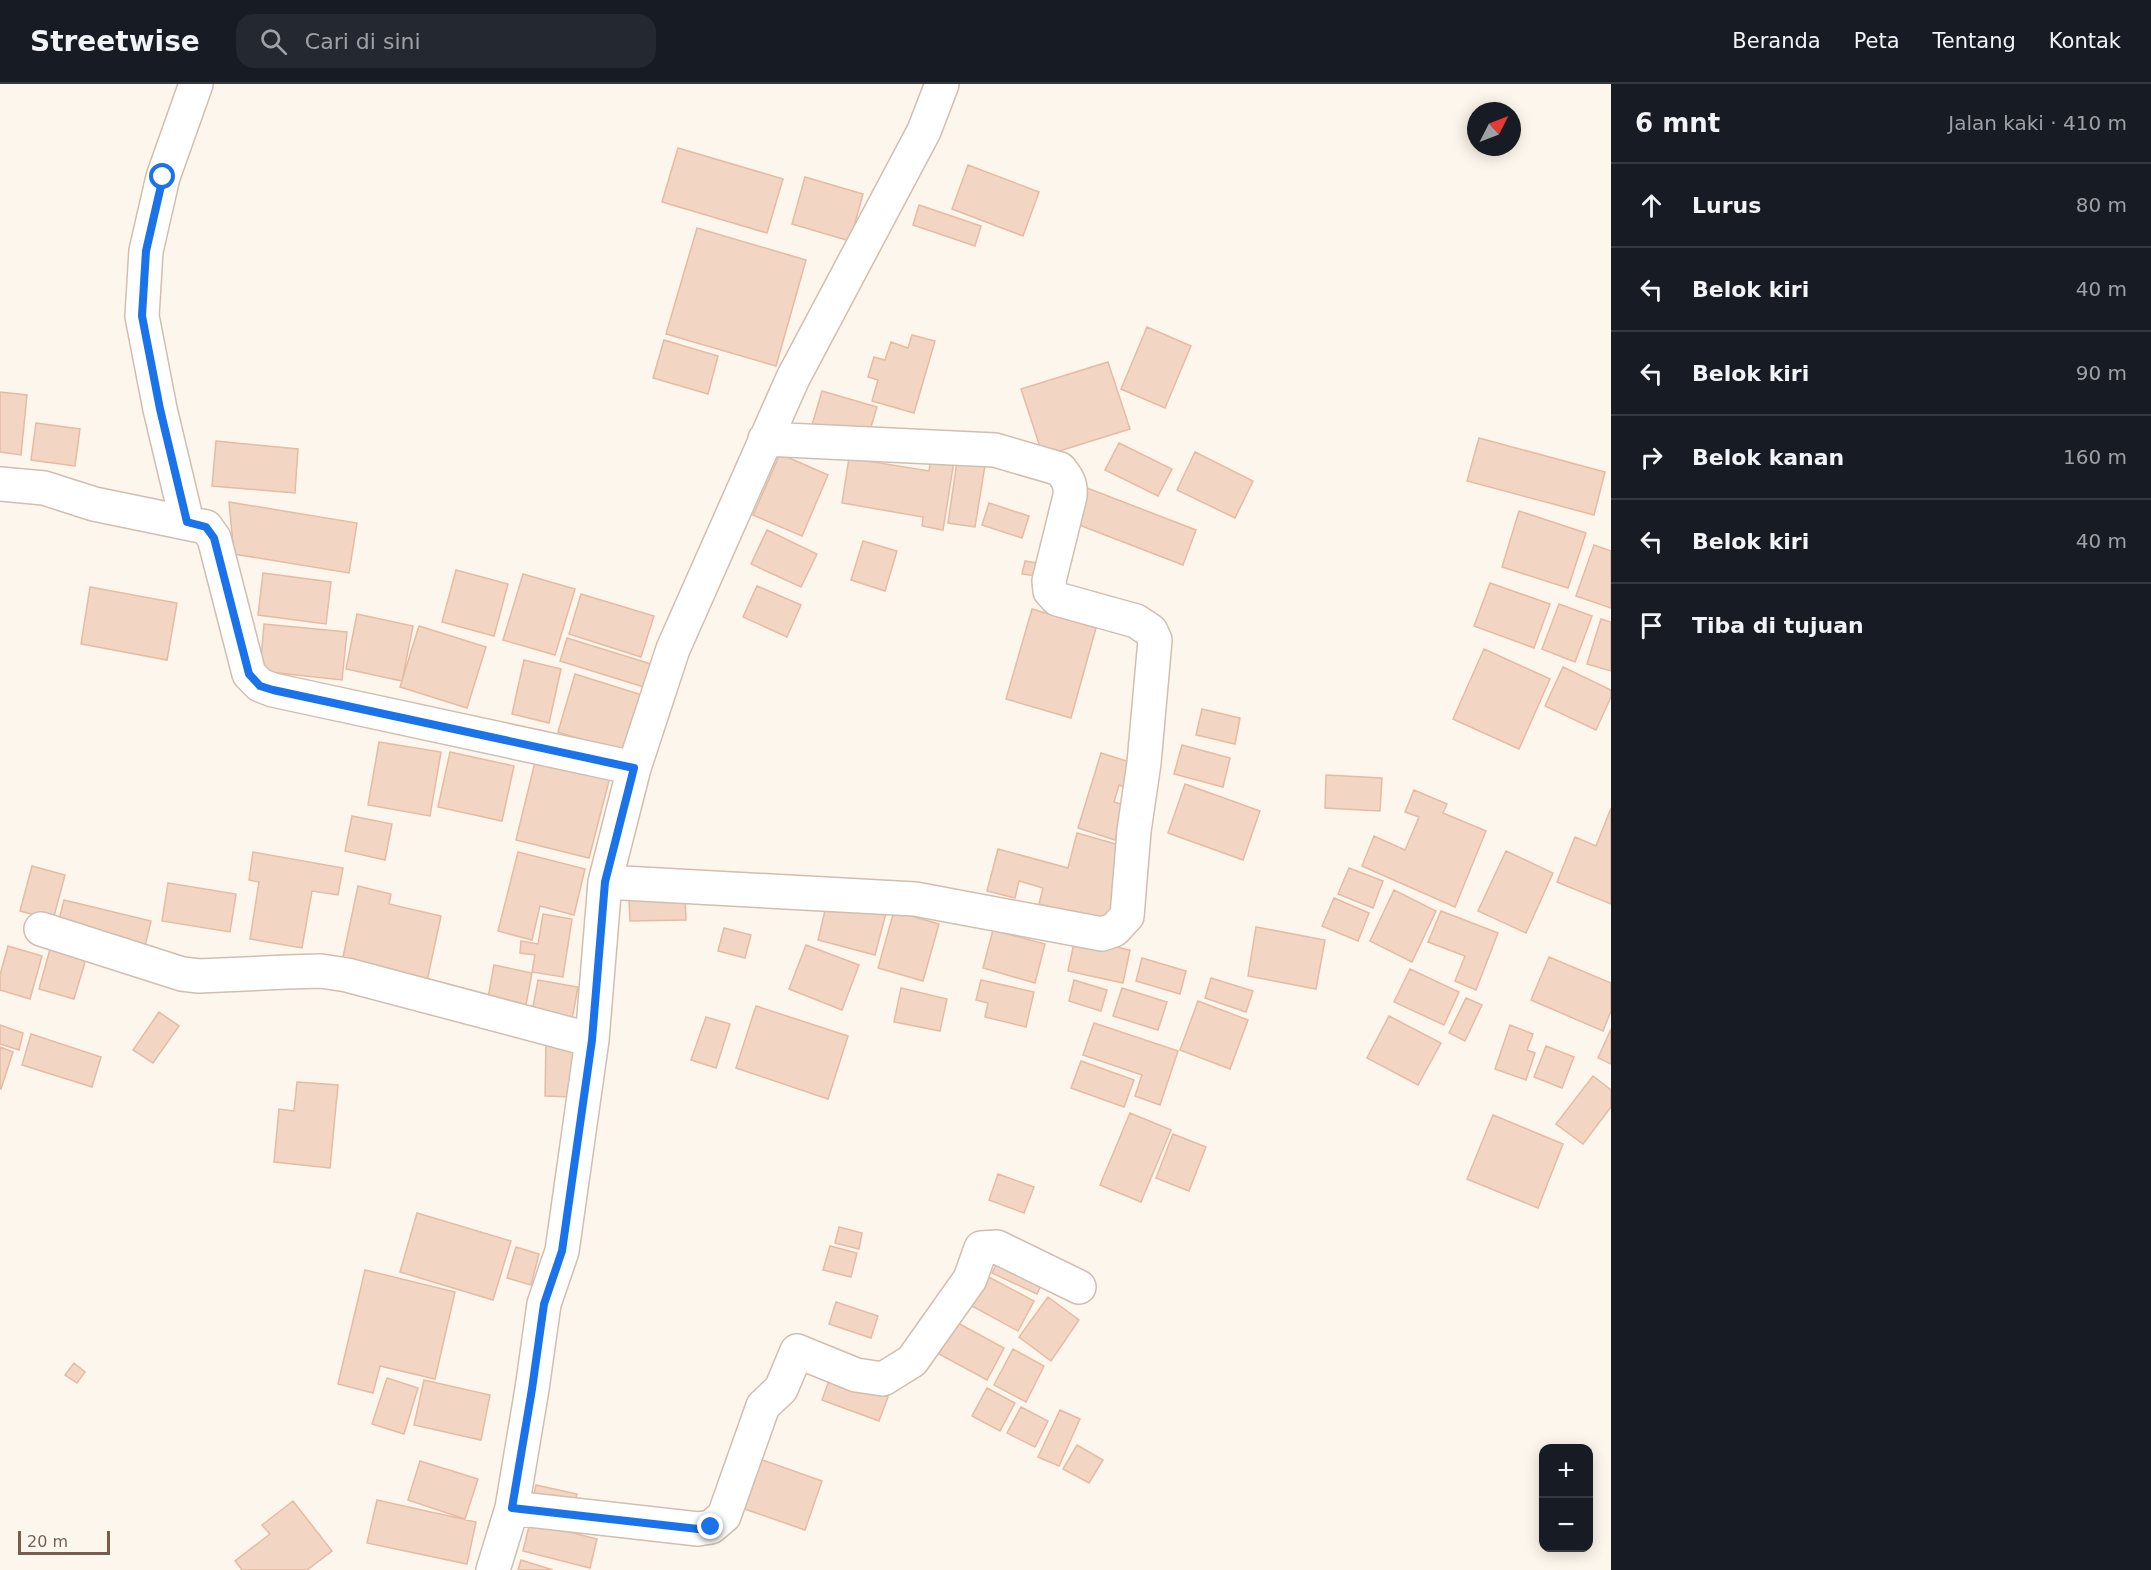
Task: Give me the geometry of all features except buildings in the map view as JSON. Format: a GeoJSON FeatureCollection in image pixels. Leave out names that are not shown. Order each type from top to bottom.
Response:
{"type":"FeatureCollection","features":[{"type":"Feature","properties":{"kind":"street"},"geometry":{"type":"LineString","coordinates":[[187,522],[160,409],[142,316],[146,251],[163,177],[196,84]]}},
{"type":"Feature","properties":{"kind":"street"},"geometry":{"type":"LineString","coordinates":[[493,1570],[512,1508],[544,1304],[562,1251],[592,1040],[605,882],[634,768],[673,649],[765,440],[793,378],[924,131],[942,84]]}},
{"type":"Feature","properties":{"kind":"street"},"geometry":{"type":"LineString","coordinates":[[605,882],[915,899],[1102,934],[1114,930],[1127,915],[1155,640],[1151,631],[1136,621],[1057,599],[1050,591],[1048,581],[1070,496],[1071,485],[1068,478],[1060,469],[995,450],[765,440]]}},
{"type":"Feature","properties":{"kind":"street"},"geometry":{"type":"LineString","coordinates":[[0,484],[44,488],[94,504],[206,527],[214,538],[249,674],[260,686],[634,768]]}},
{"type":"Feature","properties":{"kind":"street"},"geometry":{"type":"LineString","coordinates":[[41,929],[182,974],[199,976],[321,971],[347,975],[592,1040]]}},
{"type":"Feature","properties":{"kind":"street"},"geometry":{"type":"LineString","coordinates":[[512,1508],[698,1529],[711,1527],[724,1516],[763,1406],[781,1389],[797,1352],[856,1375],[883,1379],[912,1361],[969,1279],[981,1248],[997,1247],[1079,1287]]}},
{"type":"Feature","properties":{"kind":"route"},"geometry":{"type":"LineString","coordinates":[[163,177],[146,251],[142,316],[160,409],[187,522],[206,527],[214,538],[249,674],[260,686],[273,690],[634,768],[605,882],[592,1040],[562,1251],[544,1304],[512,1508],[698,1529],[711,1527]]}}]}
